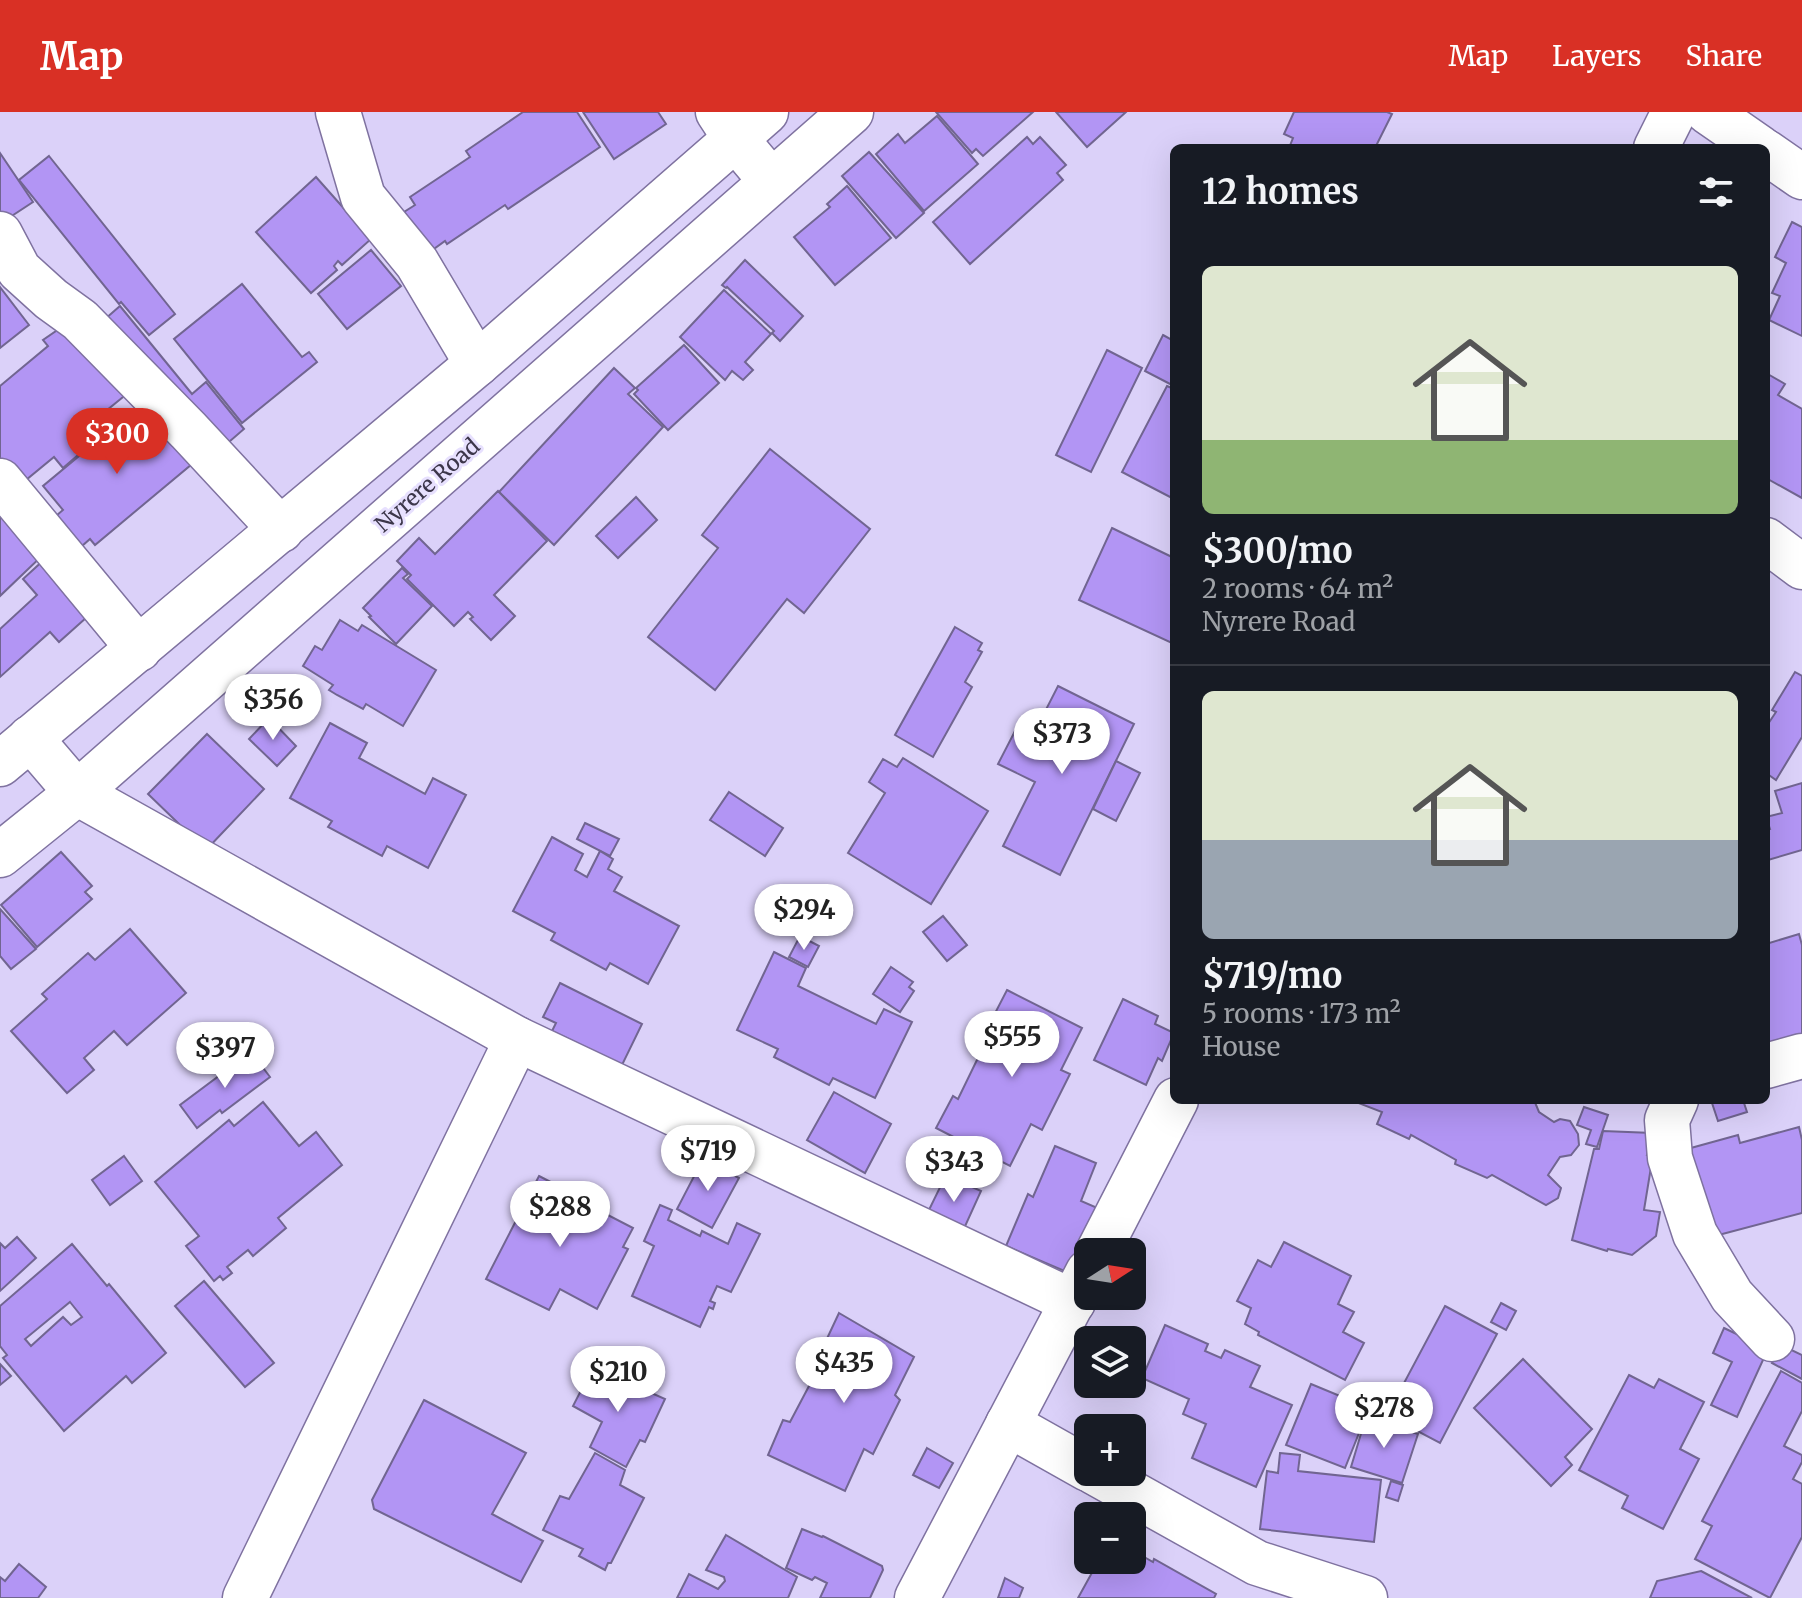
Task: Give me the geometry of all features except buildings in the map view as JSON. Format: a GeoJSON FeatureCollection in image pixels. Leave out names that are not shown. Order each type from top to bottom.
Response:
{"type":"FeatureCollection","features":[{"type":"Feature","properties":{"kind":"street"},"geometry":{"type":"LineString","coordinates":[[338,112],[363,197],[417,263],[477,364]]}},
{"type":"Feature","properties":{"kind":"street","name":"Nyrere Road"},"geometry":{"type":"LineString","coordinates":[[0,855],[77,793],[851,112]]}},
{"type":"Feature","properties":{"kind":"street"},"geometry":{"type":"LineString","coordinates":[[1658,144],[1674,112]]}},
{"type":"Feature","properties":{"kind":"street"},"geometry":{"type":"LineString","coordinates":[[1708,112],[1754,144]]}},
{"type":"Feature","properties":{"kind":"street"},"geometry":{"type":"LineString","coordinates":[[771,181],[740,121],[477,364],[15,751],[77,793],[517,1039],[1074,1284]]}},
{"type":"Feature","properties":{"kind":"street"},"geometry":{"type":"LineString","coordinates":[[1770,155],[1802,177]]}},
{"type":"Feature","properties":{"kind":"street"},"geometry":{"type":"LineString","coordinates":[[0,234],[19,270],[80,320],[281,530]]}},
{"type":"Feature","properties":{"kind":"street"},"geometry":{"type":"LineString","coordinates":[[0,481],[139,649]]}},
{"type":"Feature","properties":{"kind":"street"},"geometry":{"type":"LineString","coordinates":[[1770,543],[1802,567]]}},
{"type":"Feature","properties":{"kind":"street"},"geometry":{"type":"LineString","coordinates":[[245,1598],[517,1039]]}},
{"type":"Feature","properties":{"kind":"street"},"geometry":{"type":"LineString","coordinates":[[1770,1065],[1802,1056]]}},
{"type":"Feature","properties":{"kind":"street"},"geometry":{"type":"LineString","coordinates":[[1105,1238],[1174,1104]]}},
{"type":"Feature","properties":{"kind":"street"},"geometry":{"type":"LineString","coordinates":[[1674,1104],[1667,1120],[1670,1158],[1695,1234],[1732,1296],[1772,1339]]}},
{"type":"Feature","properties":{"kind":"street"},"geometry":{"type":"LineString","coordinates":[[917,1598],[1074,1298]]}},
{"type":"Feature","properties":{"kind":"street"},"geometry":{"type":"LineString","coordinates":[[1008,1424],[1074,1461]]}},
{"type":"Feature","properties":{"kind":"street"},"geometry":{"type":"LineString","coordinates":[[1119,1486],[1257,1563],[1365,1598]]}}]}
